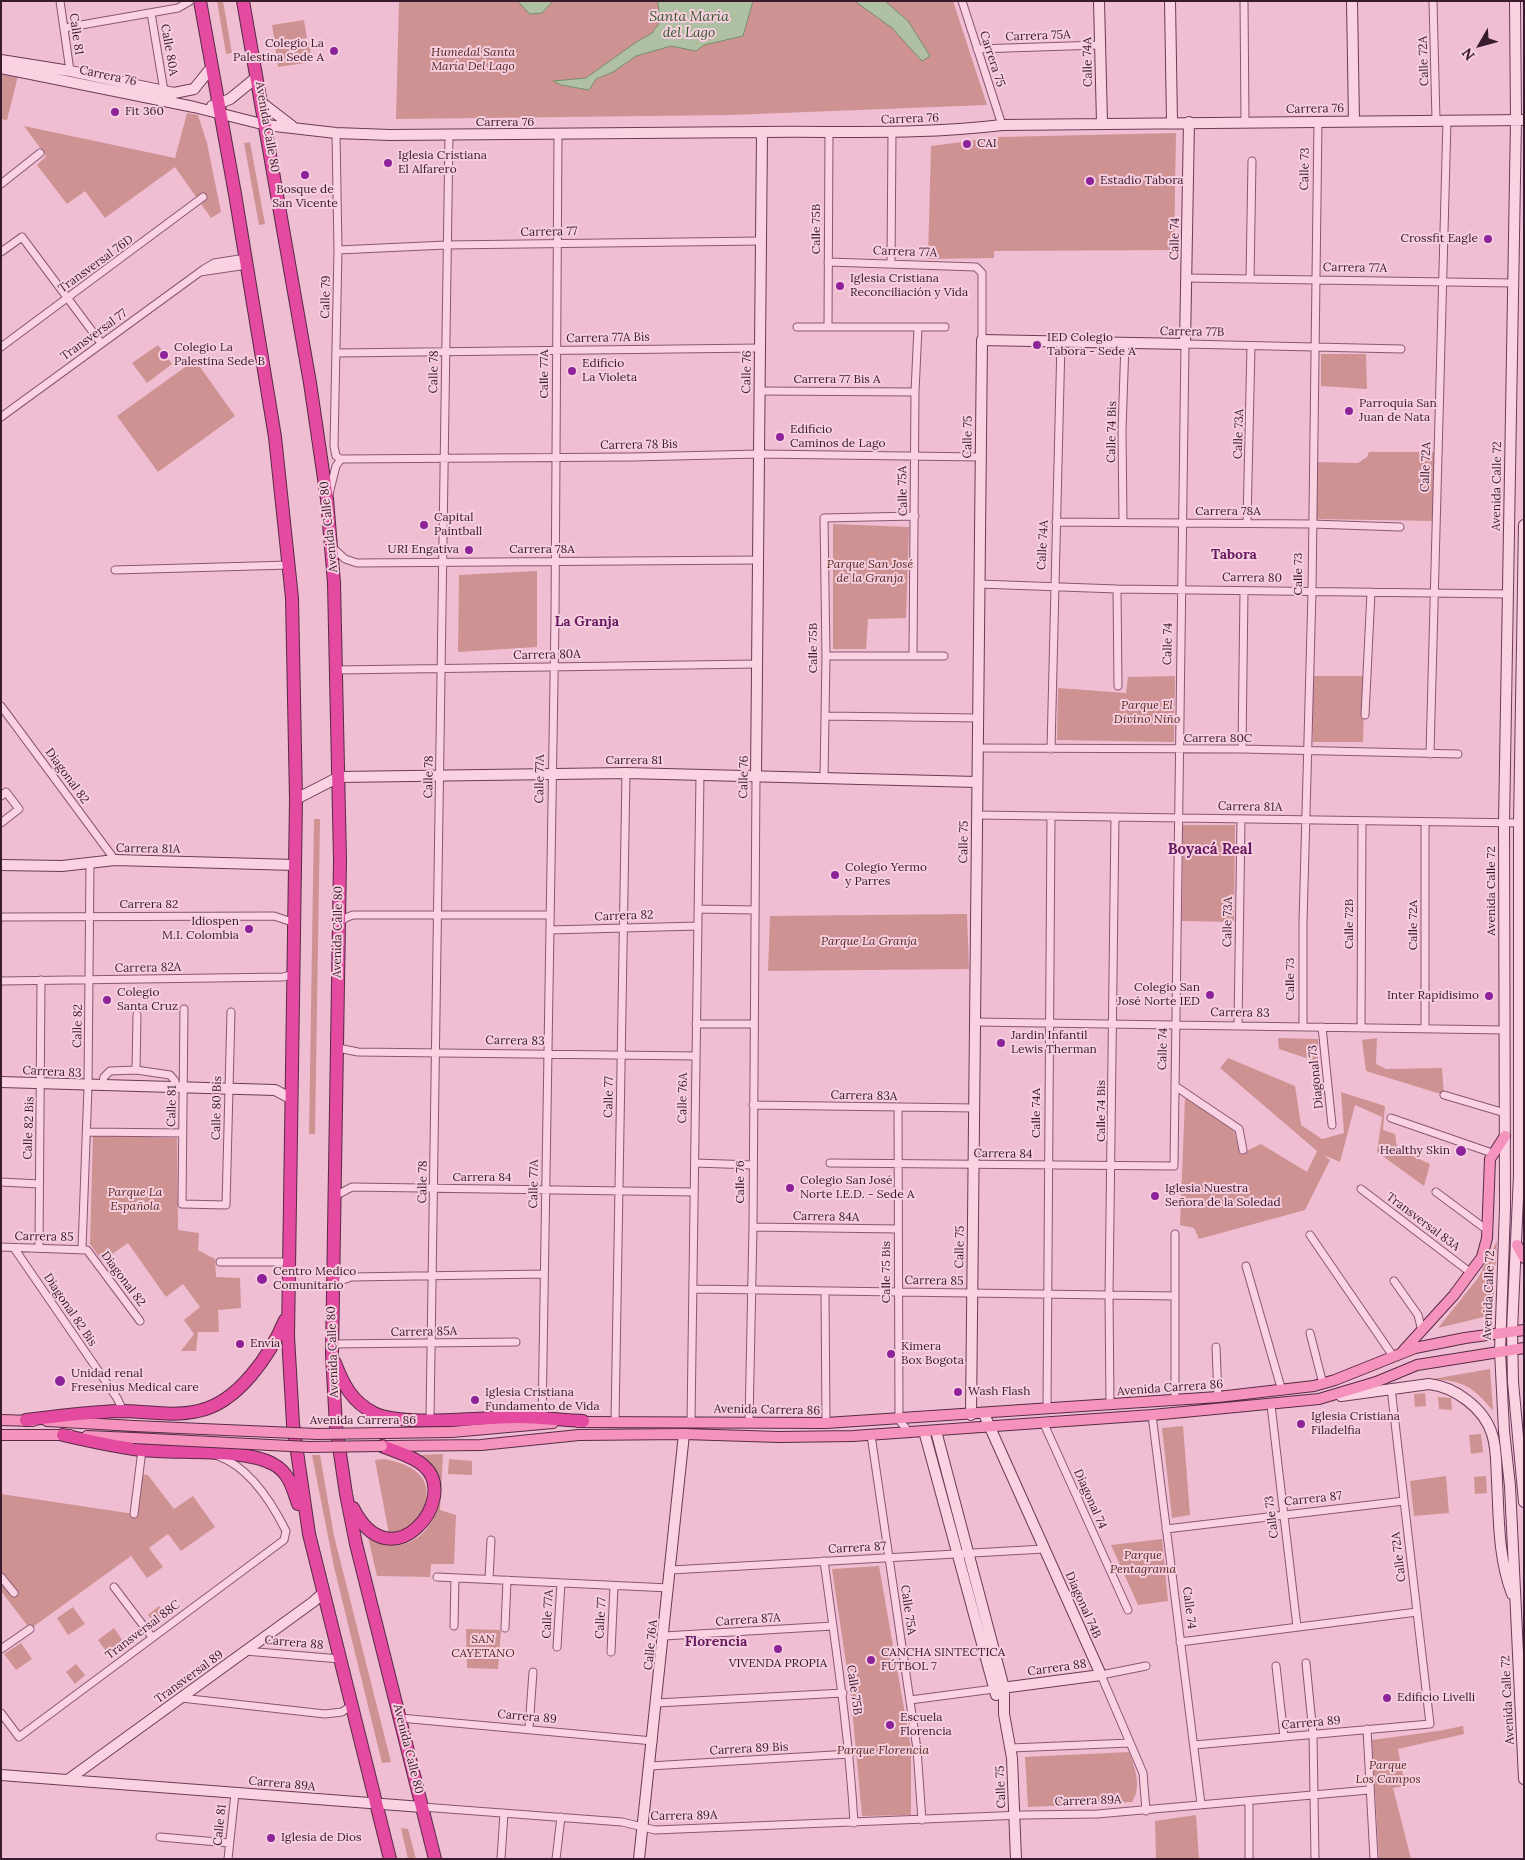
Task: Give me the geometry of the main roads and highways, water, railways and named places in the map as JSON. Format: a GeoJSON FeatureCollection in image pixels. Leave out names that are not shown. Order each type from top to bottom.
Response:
{"type":"FeatureCollection","features":[{"type":"Feature","properties":{"kind":"highway"},"geometry":{"type":"LineString","coordinates":[[200,1],[275,437],[289,565],[295,690],[296,799],[288,1262],[292,1409],[309,1534],[322,1594],[390,1859]]}},
{"type":"Feature","properties":{"kind":"highway","name":"Avenida Calle 80"},"geometry":{"type":"LineString","coordinates":[[243,1],[310,383],[327,498],[331,546],[337,670],[339,777],[339,924],[331,1284],[336,1426],[346,1494],[356,1544],[435,1859]]}},
{"type":"Feature","properties":{"kind":"highway"},"geometry":{"type":"LineString","coordinates":[[26,1420],[123,1411],[190,1413],[208,1408],[244,1383],[267,1356],[288,1313]]}},
{"type":"Feature","properties":{"kind":"highway"},"geometry":{"type":"LineString","coordinates":[[332,1349],[347,1390],[361,1405],[374,1413],[392,1418],[583,1421]]}},
{"type":"Feature","properties":{"kind":"highway"},"geometry":{"type":"LineString","coordinates":[[63,1435],[142,1450],[207,1453],[263,1460],[283,1471],[290,1482],[309,1534]]}},
{"type":"Feature","properties":{"kind":"highway"},"geometry":{"type":"LineString","coordinates":[[346,1494],[359,1521],[374,1535],[395,1539],[409,1535],[427,1517],[432,1501],[433,1486],[424,1466],[382,1446]]}},
{"type":"Feature","properties":{"kind":"main road"},"geometry":{"type":"LineString","coordinates":[[1397,1355],[1432,1321],[1471,1273],[1484,1252],[1492,1153],[1505,1136]]}},
{"type":"Feature","properties":{"kind":"main road"},"geometry":{"type":"LineString","coordinates":[[1517,1245],[1524,1258]]}},
{"type":"Feature","properties":{"kind":"main road","name":"Avenida Carrera 86"},"geometry":{"type":"LineString","coordinates":[[583,1421],[826,1423],[899,1420],[1218,1397],[1323,1384],[1397,1355],[1432,1344],[1524,1330]]}},
{"type":"Feature","properties":{"kind":"main road","name":"Avenida Carrera 86"},"geometry":{"type":"LineString","coordinates":[[1,1434],[133,1438],[308,1448],[451,1446],[578,1435],[684,1434],[779,1437],[870,1435],[1044,1424],[1271,1405],[1319,1399],[1376,1382],[1417,1365],[1524,1348]]}},
{"type":"Feature","properties":{"kind":"main road","name":"Avenida Carrera 86"},"geometry":{"type":"LineString","coordinates":[[1,1420],[317,1434],[452,1432],[542,1421]]}},
{"type":"Feature","properties":{"kind":"water"},"geometry":{"type":"Polygon","coordinates":[[[518,1],[553,1],[542,13],[530,14],[518,1]]]}},
{"type":"Feature","properties":{"kind":"water","name":"Santa Maria del Lago"},"geometry":{"type":"Polygon","coordinates":[[[658,1],[753,1],[743,36],[704,45],[696,51],[671,46],[636,56],[613,72],[596,79],[589,90],[561,85],[553,81],[586,78],[652,33],[660,22],[658,1]]]}},
{"type":"Feature","properties":{"kind":"water"},"geometry":{"type":"Polygon","coordinates":[[[855,1],[885,1],[908,21],[930,56],[922,61],[892,28],[855,1]]]}},
{"type":"Feature","properties":{"kind":"place","name":"Colegio La Palestina Sede A"},"geometry":{"type":"Point","coordinates":[334,51]}},
{"type":"Feature","properties":{"kind":"place","name":"Fit 360"},"geometry":{"type":"Point","coordinates":[115,112]}},
{"type":"Feature","properties":{"kind":"place","name":"CAI"},"geometry":{"type":"Point","coordinates":[967,144]}},
{"type":"Feature","properties":{"kind":"place","name":"Iglesia Cristiana El Alfarero"},"geometry":{"type":"Point","coordinates":[388,163]}},
{"type":"Feature","properties":{"kind":"place","name":"Bosque de San Vicente"},"geometry":{"type":"Point","coordinates":[305,175]}},
{"type":"Feature","properties":{"kind":"place","name":"Estadio Tabora"},"geometry":{"type":"Point","coordinates":[1090,181]}},
{"type":"Feature","properties":{"kind":"place","name":"Crossfit Eagle"},"geometry":{"type":"Point","coordinates":[1488,239]}},
{"type":"Feature","properties":{"kind":"place","name":"Iglesia Cristiana Reconciliación y Vida"},"geometry":{"type":"Point","coordinates":[840,286]}},
{"type":"Feature","properties":{"kind":"place","name":"IED Colegio Tabora - Sede A"},"geometry":{"type":"Point","coordinates":[1037,345]}},
{"type":"Feature","properties":{"kind":"place","name":"Colegio La Palestina Sede B"},"geometry":{"type":"Point","coordinates":[164,355]}},
{"type":"Feature","properties":{"kind":"place","name":"Edificio La Violeta"},"geometry":{"type":"Point","coordinates":[572,371]}},
{"type":"Feature","properties":{"kind":"place","name":"Parroquia San Juan de Nata"},"geometry":{"type":"Point","coordinates":[1349,411]}},
{"type":"Feature","properties":{"kind":"place","name":"Edificio Caminos de Lago"},"geometry":{"type":"Point","coordinates":[780,437]}},
{"type":"Feature","properties":{"kind":"place","name":"Capital Paintball"},"geometry":{"type":"Point","coordinates":[424,525]}},
{"type":"Feature","properties":{"kind":"place","name":"URI Engativa"},"geometry":{"type":"Point","coordinates":[469,550]}},
{"type":"Feature","properties":{"kind":"place","name":"Colegio Yermo y Parres"},"geometry":{"type":"Point","coordinates":[835,875]}},
{"type":"Feature","properties":{"kind":"place","name":"Idiospen M.I. Colombia"},"geometry":{"type":"Point","coordinates":[249,929]}},
{"type":"Feature","properties":{"kind":"place","name":"Colegio San José Norte IED"},"geometry":{"type":"Point","coordinates":[1210,995]}},
{"type":"Feature","properties":{"kind":"place","name":"Inter Rapidisimo"},"geometry":{"type":"Point","coordinates":[1489,996]}},
{"type":"Feature","properties":{"kind":"place","name":"Colegio Santa Cruz"},"geometry":{"type":"Point","coordinates":[107,1000]}},
{"type":"Feature","properties":{"kind":"place","name":"Jardin Infantil Lewis Therman"},"geometry":{"type":"Point","coordinates":[1001,1043]}},
{"type":"Feature","properties":{"kind":"place","name":"Healthy Skin"},"geometry":{"type":"Point","coordinates":[1461,1151]}},
{"type":"Feature","properties":{"kind":"place","name":"Colegio San José Norte I.E.D. - Sede A"},"geometry":{"type":"Point","coordinates":[790,1188]}},
{"type":"Feature","properties":{"kind":"place","name":"Iglesia Nuestra Señora de la Soledad"},"geometry":{"type":"Point","coordinates":[1155,1196]}},
{"type":"Feature","properties":{"kind":"place","name":"Centro Medico Comunitario"},"geometry":{"type":"Point","coordinates":[262,1279]}},
{"type":"Feature","properties":{"kind":"place","name":"Envía"},"geometry":{"type":"Point","coordinates":[240,1344]}},
{"type":"Feature","properties":{"kind":"place","name":"Kimera Box Bogota"},"geometry":{"type":"Point","coordinates":[891,1354]}},
{"type":"Feature","properties":{"kind":"place","name":"Unidad renal Fresenius Medical care"},"geometry":{"type":"Point","coordinates":[60,1381]}},
{"type":"Feature","properties":{"kind":"place","name":"Wash Flash"},"geometry":{"type":"Point","coordinates":[958,1392]}},
{"type":"Feature","properties":{"kind":"place","name":"Iglesia Cristiana Fundamento de Vida"},"geometry":{"type":"Point","coordinates":[475,1400]}},
{"type":"Feature","properties":{"kind":"place","name":"Iglesia Cristiana Filadelfia"},"geometry":{"type":"Point","coordinates":[1301,1424]}},
{"type":"Feature","properties":{"kind":"place","name":"VIVENDA PROPIA"},"geometry":{"type":"Point","coordinates":[778,1649]}},
{"type":"Feature","properties":{"kind":"place","name":"CANCHA SINTECTICA FÚTBOL 7"},"geometry":{"type":"Point","coordinates":[871,1660]}},
{"type":"Feature","properties":{"kind":"place","name":"Edificio Livelli"},"geometry":{"type":"Point","coordinates":[1387,1698]}},
{"type":"Feature","properties":{"kind":"place","name":"Escuela Florencia"},"geometry":{"type":"Point","coordinates":[890,1725]}},
{"type":"Feature","properties":{"kind":"place","name":"Iglesia de Dios"},"geometry":{"type":"Point","coordinates":[271,1838]}},
{"type":"Feature","properties":{"kind":"district","name":"Tabora"},"geometry":{"type":"Point","coordinates":[1234,555]}},
{"type":"Feature","properties":{"kind":"district","name":"La Granja"},"geometry":{"type":"Point","coordinates":[587,622]}},
{"type":"Feature","properties":{"kind":"district","name":"Boyacá Real"},"geometry":{"type":"Point","coordinates":[1210,850]}},
{"type":"Feature","properties":{"kind":"district","name":"Florencia"},"geometry":{"type":"Point","coordinates":[716,1642]}},
{"type":"Feature","properties":{"kind":"park label","name":"Humedal Santa María Del Lago"},"geometry":{"type":"Point","coordinates":[473,60]}},
{"type":"Feature","properties":{"kind":"park label","name":"Parque San José de la Granja"},"geometry":{"type":"Point","coordinates":[870,572]}},
{"type":"Feature","properties":{"kind":"park label","name":"Parque El Divino Niño"},"geometry":{"type":"Point","coordinates":[1147,713]}},
{"type":"Feature","properties":{"kind":"park label","name":"Parque La Granja"},"geometry":{"type":"Point","coordinates":[869,942]}},
{"type":"Feature","properties":{"kind":"park label","name":"Parque La Española"},"geometry":{"type":"Point","coordinates":[135,1200]}},
{"type":"Feature","properties":{"kind":"park label","name":"Parque Pentagrama"},"geometry":{"type":"Point","coordinates":[1143,1563]}},
{"type":"Feature","properties":{"kind":"park label","name":"SAN CAYETANO"},"geometry":{"type":"Point","coordinates":[483,1647]}},
{"type":"Feature","properties":{"kind":"park label","name":"Parque Florencia"},"geometry":{"type":"Point","coordinates":[883,1751]}},
{"type":"Feature","properties":{"kind":"park label","name":"Parque Los Campos"},"geometry":{"type":"Point","coordinates":[1388,1773]}}]}
